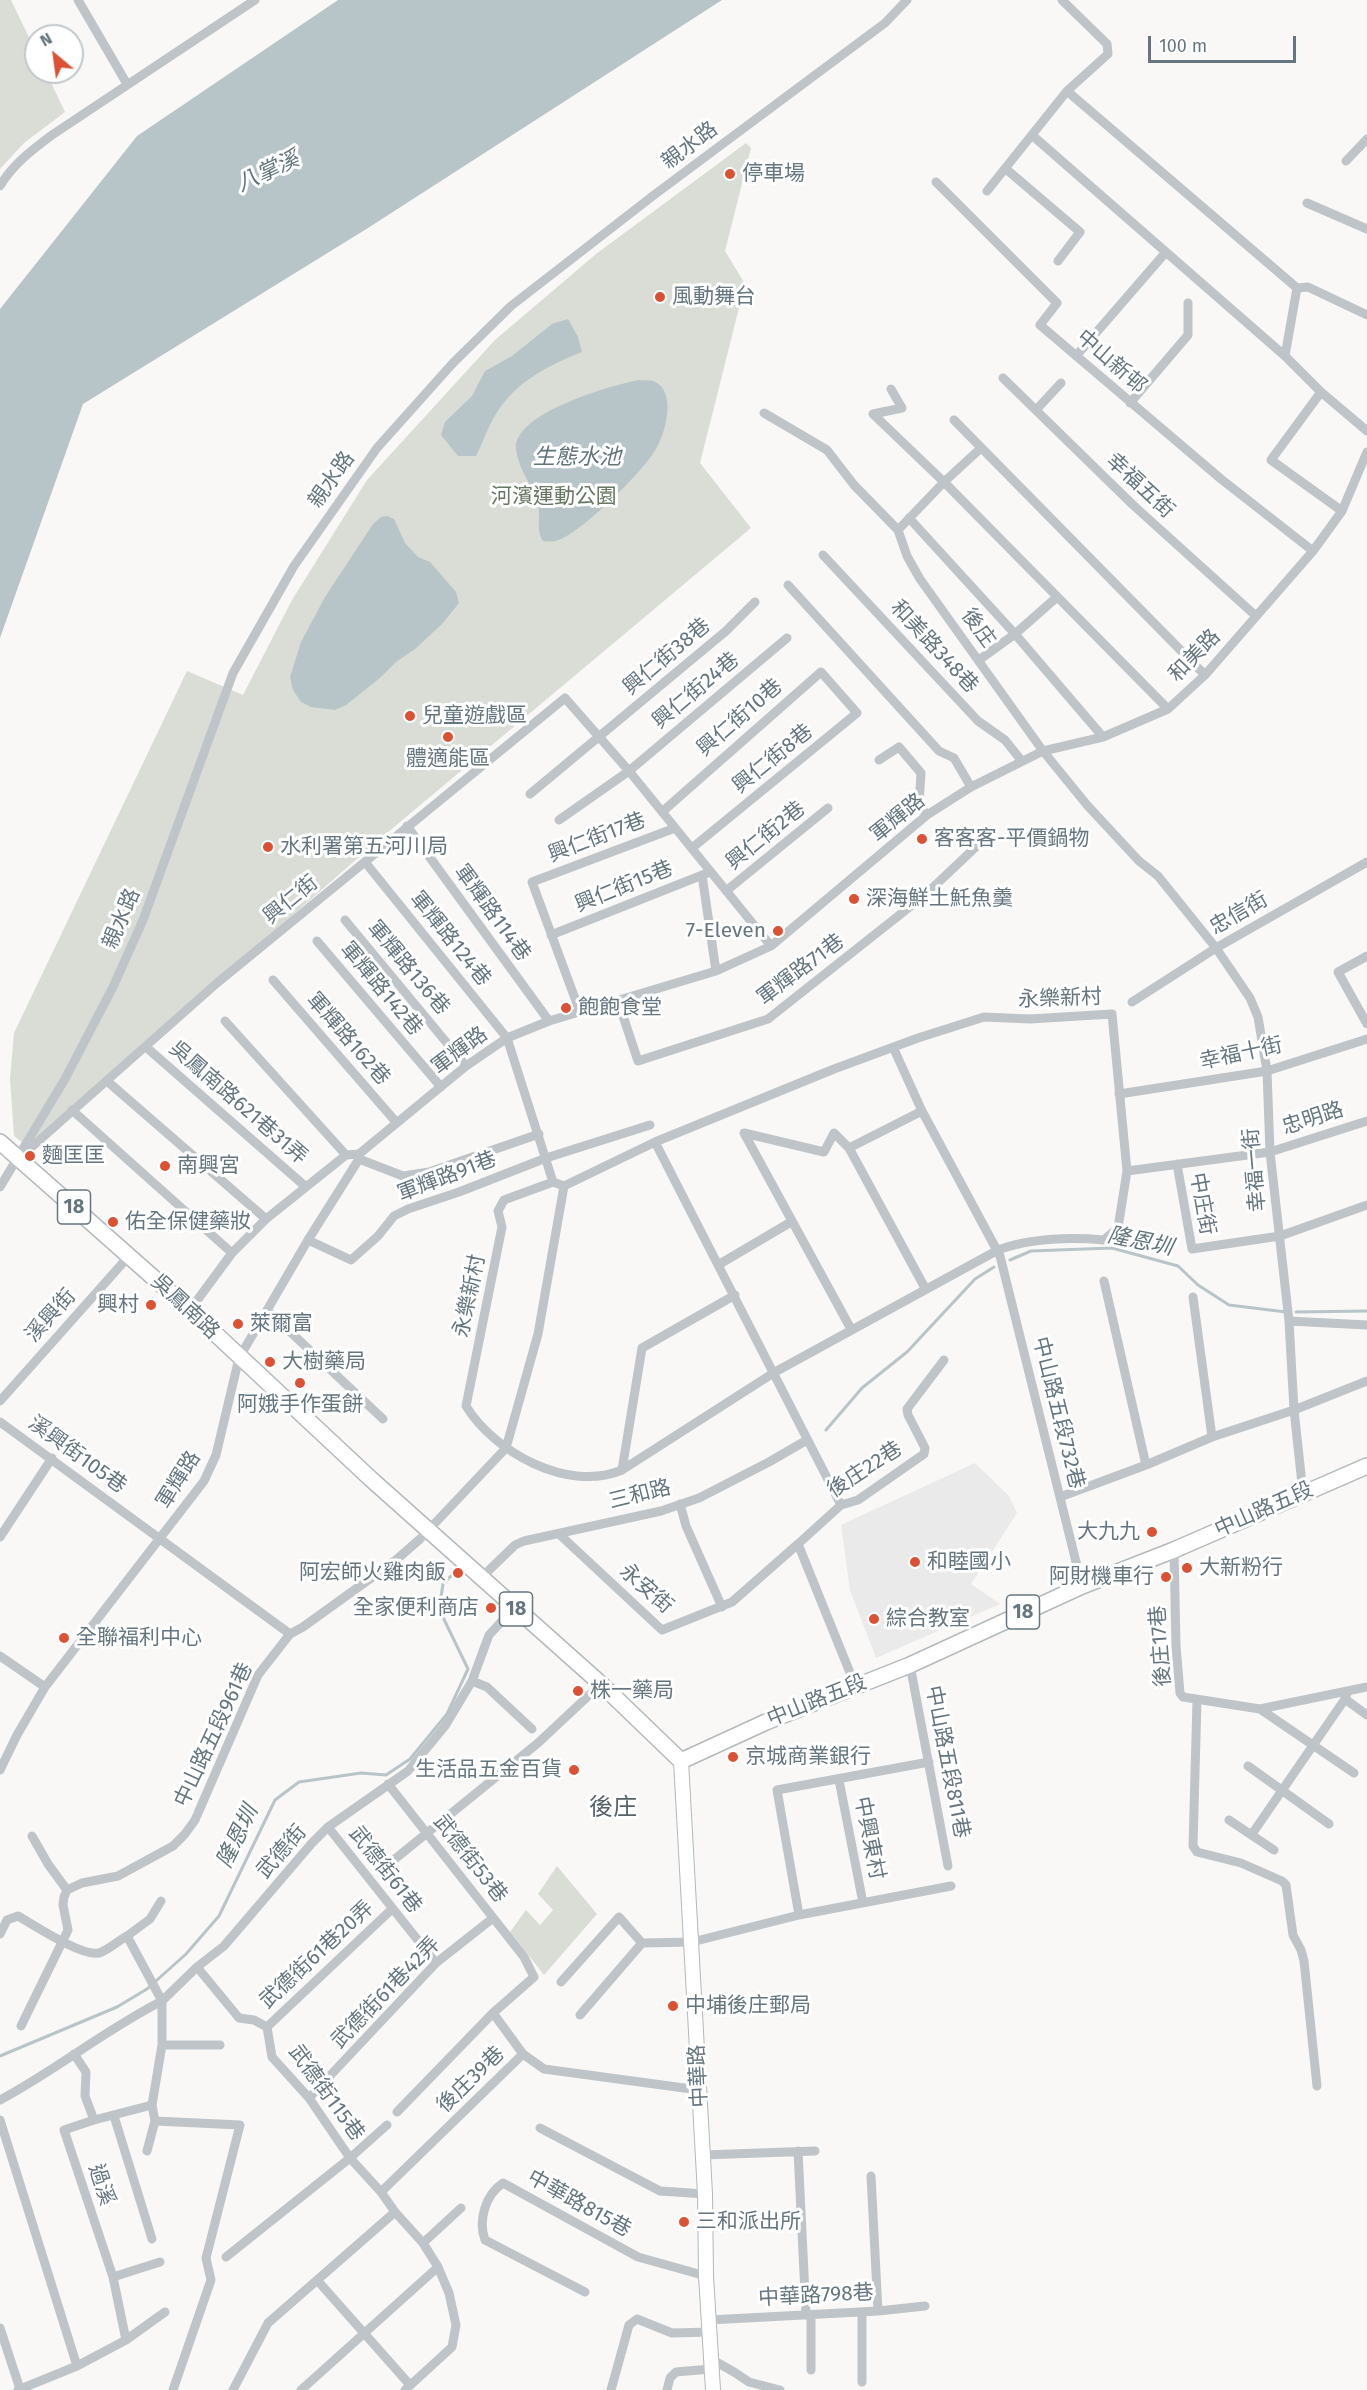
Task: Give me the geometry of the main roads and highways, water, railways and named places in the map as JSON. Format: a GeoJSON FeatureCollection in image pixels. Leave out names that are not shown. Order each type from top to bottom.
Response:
{"type":"FeatureCollection","features":[{"type":"Feature","properties":{"kind":"main road","name":"吳鳳南路"},"geometry":{"type":"LineString","coordinates":[[0,1142],[189,1310],[239,1358],[601,1684],[681,1761]]}},
{"type":"Feature","properties":{"kind":"main road","name":"中山路五段"},"geometry":{"type":"LineString","coordinates":[[681,1761],[766,1722],[910,1665],[1082,1586],[1174,1550],[1367,1466]]}},
{"type":"Feature","properties":{"kind":"main road","name":"中華路"},"geometry":{"type":"LineString","coordinates":[[681,1761],[705,2194],[706,2276],[713,2390]]}},
{"type":"Feature","properties":{"kind":"water","name":"八掌溪"},"geometry":{"type":"Polygon","coordinates":[[[338,0],[722,0],[368,228],[83,404],[0,638],[0,309],[137,136],[338,0]]]}},
{"type":"Feature","properties":{"kind":"water"},"geometry":{"type":"Polygon","coordinates":[[[568,319],[578,337],[582,352],[545,369],[523,384],[496,414],[476,456],[458,456],[441,435],[445,422],[472,396],[485,371],[512,356],[552,324],[568,319]]]}},
{"type":"Feature","properties":{"kind":"water","name":"生態水池"},"geometry":{"type":"Polygon","coordinates":[[[639,380],[653,381],[665,393],[666,421],[657,447],[628,484],[599,512],[559,540],[543,541],[539,532],[537,501],[517,456],[519,436],[530,424],[566,403],[639,380]]]}},
{"type":"Feature","properties":{"kind":"water"},"geometry":{"type":"Polygon","coordinates":[[[387,516],[394,519],[405,543],[418,557],[430,562],[456,592],[459,603],[442,624],[415,649],[396,662],[346,705],[335,710],[311,707],[301,702],[293,690],[290,677],[301,642],[325,597],[373,524],[381,517],[387,516]]]}},
{"type":"Feature","properties":{"kind":"waterway","name":"隆恩圳"},"geometry":{"type":"LineString","coordinates":[[1010,1260],[1031,1251],[1112,1248],[1178,1266],[1198,1285],[1229,1305],[1286,1312]]}},
{"type":"Feature","properties":{"kind":"waterway","name":"隆恩圳"},"geometry":{"type":"LineString","coordinates":[[826,1430],[862,1388],[907,1352],[975,1279],[994,1267]]}},
{"type":"Feature","properties":{"kind":"waterway","name":"隆恩圳"},"geometry":{"type":"LineString","coordinates":[[1296,1312],[1367,1311]]}},
{"type":"Feature","properties":{"kind":"waterway","name":"隆恩圳"},"geometry":{"type":"LineString","coordinates":[[0,2056],[117,2007],[147,1989],[186,1954],[219,1916],[275,1800],[299,1782],[361,1773],[386,1775],[410,1759],[447,1714],[468,1669],[439,1609],[443,1584],[457,1570]]}},
{"type":"Feature","properties":{"kind":"place","name":"停車場"},"geometry":{"type":"Point","coordinates":[730,174]}},
{"type":"Feature","properties":{"kind":"place","name":"風動舞台"},"geometry":{"type":"Point","coordinates":[660,297]}},
{"type":"Feature","properties":{"kind":"place","name":"兒童遊戲區"},"geometry":{"type":"Point","coordinates":[410,716]}},
{"type":"Feature","properties":{"kind":"place","name":"體適能區"},"geometry":{"type":"Point","coordinates":[448,737]}},
{"type":"Feature","properties":{"kind":"place","name":"客客客-平價鍋物"},"geometry":{"type":"Point","coordinates":[922,839]}},
{"type":"Feature","properties":{"kind":"place","name":"水利署第五河川局"},"geometry":{"type":"Point","coordinates":[268,847]}},
{"type":"Feature","properties":{"kind":"place","name":"深海鮮土魠魚羹"},"geometry":{"type":"Point","coordinates":[854,899]}},
{"type":"Feature","properties":{"kind":"place","name":"7-Eleven"},"geometry":{"type":"Point","coordinates":[778,931]}},
{"type":"Feature","properties":{"kind":"place","name":"飽飽食堂"},"geometry":{"type":"Point","coordinates":[566,1008]}},
{"type":"Feature","properties":{"kind":"place","name":"麵匡匡"},"geometry":{"type":"Point","coordinates":[30,1156]}},
{"type":"Feature","properties":{"kind":"place","name":"南興宮"},"geometry":{"type":"Point","coordinates":[165,1166]}},
{"type":"Feature","properties":{"kind":"place","name":"佑全保健藥妝"},"geometry":{"type":"Point","coordinates":[113,1222]}},
{"type":"Feature","properties":{"kind":"place","name":"興村"},"geometry":{"type":"Point","coordinates":[151,1305]}},
{"type":"Feature","properties":{"kind":"place","name":"萊爾富"},"geometry":{"type":"Point","coordinates":[238,1324]}},
{"type":"Feature","properties":{"kind":"place","name":"大樹藥局"},"geometry":{"type":"Point","coordinates":[270,1362]}},
{"type":"Feature","properties":{"kind":"place","name":"阿娥手作蛋餅"},"geometry":{"type":"Point","coordinates":[300,1383]}},
{"type":"Feature","properties":{"kind":"place","name":"大九九"},"geometry":{"type":"Point","coordinates":[1152,1532]}},
{"type":"Feature","properties":{"kind":"place","name":"和睦國小"},"geometry":{"type":"Point","coordinates":[915,1562]}},
{"type":"Feature","properties":{"kind":"place","name":"大新粉行"},"geometry":{"type":"Point","coordinates":[1187,1568]}},
{"type":"Feature","properties":{"kind":"place","name":"阿宏師火雞肉飯"},"geometry":{"type":"Point","coordinates":[458,1573]}},
{"type":"Feature","properties":{"kind":"place","name":"阿財機車行"},"geometry":{"type":"Point","coordinates":[1166,1577]}},
{"type":"Feature","properties":{"kind":"place","name":"全家便利商店"},"geometry":{"type":"Point","coordinates":[491,1608]}},
{"type":"Feature","properties":{"kind":"place","name":"綜合教室"},"geometry":{"type":"Point","coordinates":[874,1619]}},
{"type":"Feature","properties":{"kind":"place","name":"全聯福利中心"},"geometry":{"type":"Point","coordinates":[64,1638]}},
{"type":"Feature","properties":{"kind":"place","name":"株一藥局"},"geometry":{"type":"Point","coordinates":[578,1691]}},
{"type":"Feature","properties":{"kind":"place","name":"京城商業銀行"},"geometry":{"type":"Point","coordinates":[733,1757]}},
{"type":"Feature","properties":{"kind":"place","name":"生活品五金百貨"},"geometry":{"type":"Point","coordinates":[574,1770]}},
{"type":"Feature","properties":{"kind":"place","name":"中埔後庄郵局"},"geometry":{"type":"Point","coordinates":[673,2006]}},
{"type":"Feature","properties":{"kind":"place","name":"三和派出所"},"geometry":{"type":"Point","coordinates":[684,2222]}},
{"type":"Feature","properties":{"kind":"district","name":"後庄"},"geometry":{"type":"Point","coordinates":[613,1808]}},
{"type":"Feature","properties":{"kind":"park label","name":"河濱運動公園"},"geometry":{"type":"Point","coordinates":[554,497]}}]}
